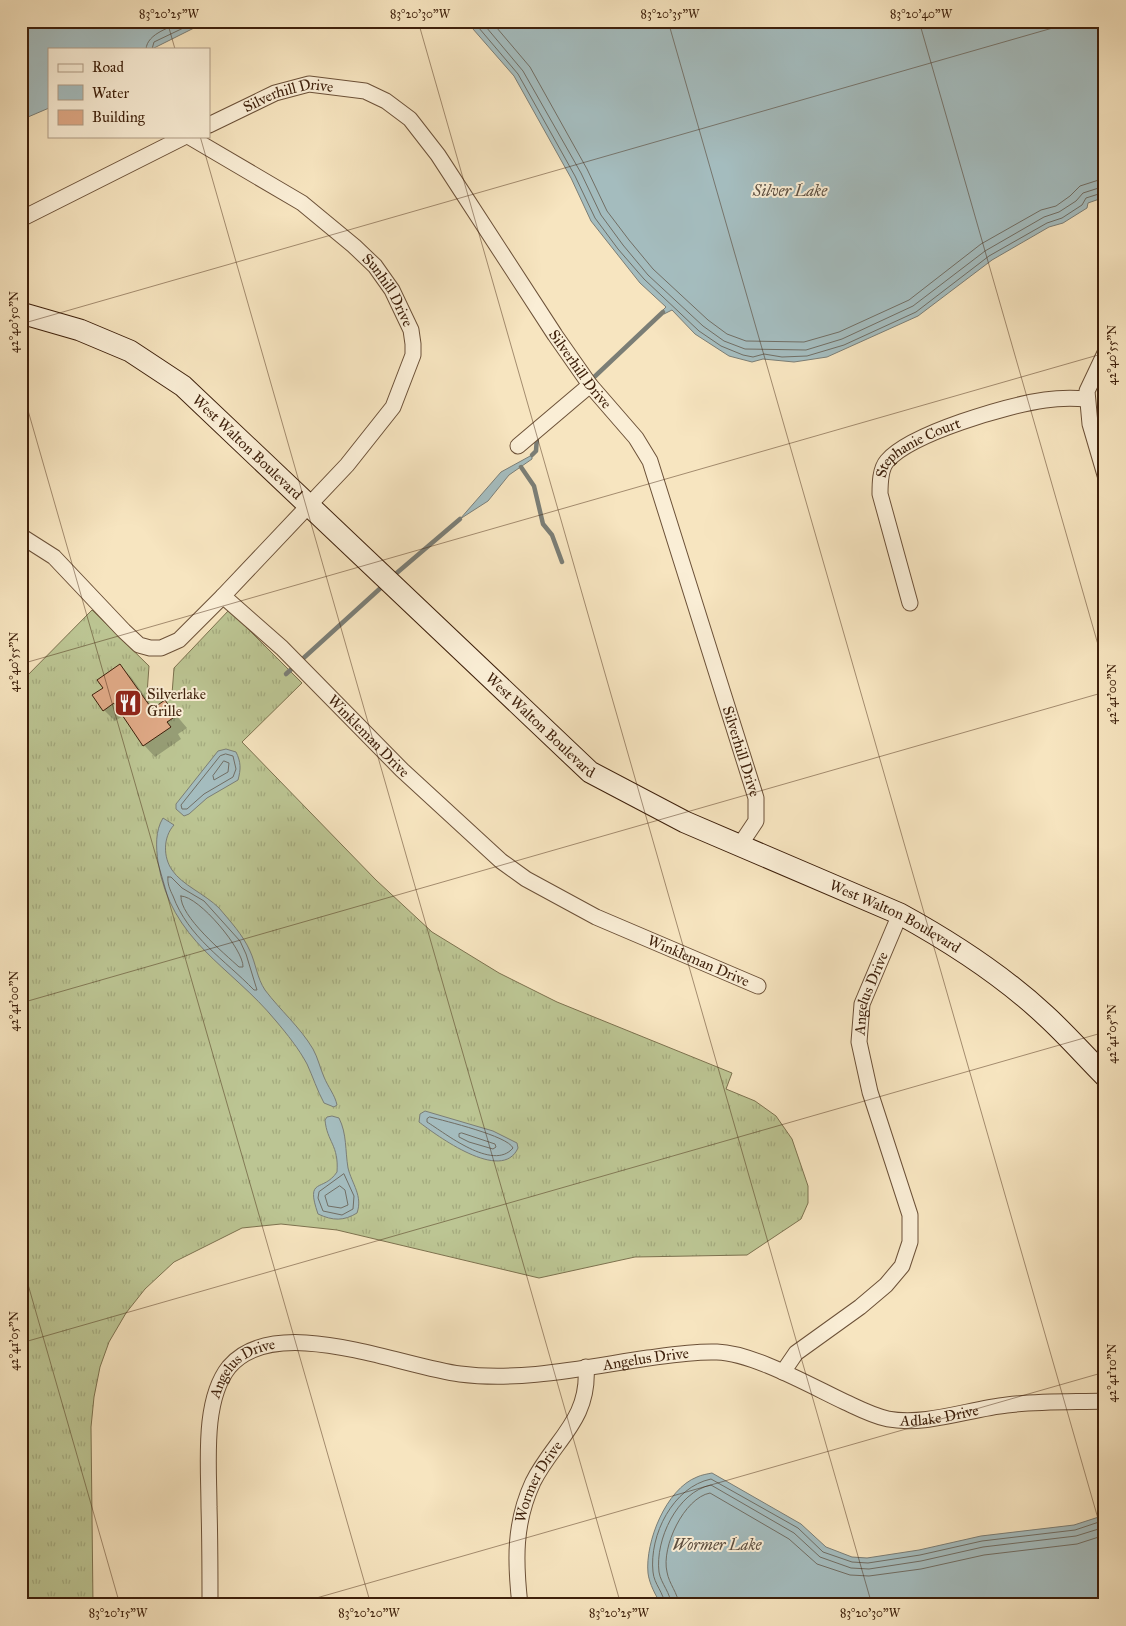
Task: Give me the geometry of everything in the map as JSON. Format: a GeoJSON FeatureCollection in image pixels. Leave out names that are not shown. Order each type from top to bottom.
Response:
{"type":"FeatureCollection","features":[{"type":"Feature","properties":{"kind":"main road","name":"West Walton Boulevard"},"geometry":{"type":"LineString","coordinates":[[21,313],[80,330],[130,352],[182,386],[309,504],[590,772],[685,822],[900,914],[933,932],[998,976],[1045,1015],[1105,1076]]}},
{"type":"Feature","properties":{"kind":"street","name":"Silverhill Drive"},"geometry":{"type":"LineString","coordinates":[[210,125],[275,93],[309,84],[365,91],[386,101],[410,119],[438,155],[510,269],[590,385],[636,438],[650,462],[756,798],[756,821],[740,845]]}},
{"type":"Feature","properties":{"kind":"street"},"geometry":{"type":"LineString","coordinates":[[21,218],[183,138]]}},
{"type":"Feature","properties":{"kind":"street","name":"Sunhill Drive"},"geometry":{"type":"LineString","coordinates":[[190,138],[302,203],[375,266],[392,290],[411,330],[413,355],[393,407],[347,465],[223,596]]}},
{"type":"Feature","properties":{"kind":"street"},"geometry":{"type":"LineString","coordinates":[[1105,353],[1087,391],[1090,424],[1105,475]]}},
{"type":"Feature","properties":{"kind":"street"},"geometry":{"type":"LineString","coordinates":[[518,446],[590,385]]}},
{"type":"Feature","properties":{"kind":"street","name":"Stephanie Court"},"geometry":{"type":"LineString","coordinates":[[910,603],[880,494],[880,479],[885,463],[896,452],[922,438],[969,419],[1044,400],[1087,398]]}},
{"type":"Feature","properties":{"kind":"street"},"geometry":{"type":"LineString","coordinates":[[21,536],[54,557],[139,645],[150,648],[162,648],[179,640],[223,596]]}},
{"type":"Feature","properties":{"kind":"street","name":"Winkleman Drive"},"geometry":{"type":"LineString","coordinates":[[223,596],[282,648],[402,770],[502,861],[526,879],[596,917],[758,986]]}},
{"type":"Feature","properties":{"kind":"street","name":"Angelus Drive"},"geometry":{"type":"LineString","coordinates":[[210,1605],[209,1442],[213,1405],[221,1380],[230,1366],[251,1349],[281,1341],[312,1344],[346,1348],[428,1369],[462,1374],[500,1376],[674,1355],[719,1352],[783,1372],[796,1353],[860,1307],[886,1285],[902,1266],[910,1242],[910,1215],[870,1092],[859,1042],[862,1004],[900,914]]}},
{"type":"Feature","properties":{"kind":"street","name":"Wormer Drive"},"geometry":{"type":"LineString","coordinates":[[520,1605],[516,1575],[516,1535],[518,1527],[534,1481],[565,1435],[583,1402],[587,1381],[586,1367]]}},
{"type":"Feature","properties":{"kind":"street","name":"Adlake Drive"},"geometry":{"type":"LineString","coordinates":[[783,1372],[862,1410],[887,1419],[914,1419],[1005,1405],[1105,1401]]}},
{"type":"Feature","properties":{"kind":"green space"},"geometry":{"type":"Polygon","coordinates":[[[92,610],[149,666],[147,694],[172,694],[174,668],[229,610],[302,683],[242,742],[376,880],[432,932],[499,973],[557,1002],[732,1073],[726,1089],[755,1101],[776,1116],[792,1139],[808,1186],[808,1203],[801,1219],[747,1255],[635,1257],[539,1278],[337,1230],[281,1224],[242,1228],[174,1262],[145,1289],[126,1313],[109,1342],[100,1367],[91,1427],[93,1605],[21,1605],[21,682],[92,610]]]}},
{"type":"Feature","properties":{"kind":"water"},"geometry":{"type":"Polygon","coordinates":[[[21,21],[208,21],[154,48],[48,48],[48,108],[21,120],[21,21]]]}},
{"type":"Feature","properties":{"kind":"water","name":"Silver Lake"},"geometry":{"type":"Polygon","coordinates":[[[466,21],[1105,21],[1105,197],[1088,203],[1087,208],[1063,223],[1049,227],[992,260],[918,316],[827,357],[794,362],[763,359],[752,362],[729,356],[695,334],[672,310],[664,314],[662,311],[666,307],[640,283],[591,221],[571,178],[514,76],[466,21]]]}},
{"type":"Feature","properties":{"kind":"water"},"geometry":{"type":"Polygon","coordinates":[[[532,455],[532,459],[509,475],[488,501],[460,519],[501,472],[532,455]]]}},
{"type":"Feature","properties":{"kind":"water"},"geometry":{"type":"Polygon","coordinates":[[[226,749],[236,752],[238,756],[240,772],[238,780],[207,798],[189,814],[184,816],[176,809],[176,804],[218,751],[226,749]]]}},
{"type":"Feature","properties":{"kind":"water"},"geometry":{"type":"Polygon","coordinates":[[[163,818],[174,825],[166,841],[169,865],[176,875],[219,908],[240,934],[250,951],[265,990],[302,1033],[313,1049],[336,1101],[337,1105],[334,1107],[324,1103],[307,1064],[297,1047],[276,1021],[258,1001],[205,951],[175,913],[165,890],[158,862],[157,834],[163,818]]]}},
{"type":"Feature","properties":{"kind":"water"},"geometry":{"type":"Polygon","coordinates":[[[425,1111],[493,1131],[517,1143],[518,1148],[510,1158],[498,1161],[484,1159],[439,1137],[419,1122],[420,1114],[425,1111]]]}},
{"type":"Feature","properties":{"kind":"water"},"geometry":{"type":"Polygon","coordinates":[[[327,1117],[339,1118],[342,1124],[348,1168],[359,1201],[357,1213],[348,1218],[329,1218],[318,1214],[315,1202],[314,1194],[317,1187],[332,1178],[337,1172],[335,1149],[328,1134],[325,1120],[327,1117]]]}},
{"type":"Feature","properties":{"kind":"water","name":"Wormer Lake"},"geometry":{"type":"Polygon","coordinates":[[[712,1473],[801,1524],[826,1547],[852,1557],[867,1558],[919,1550],[981,1536],[1074,1525],[1105,1515],[1105,1605],[662,1605],[653,1590],[648,1573],[648,1560],[654,1532],[667,1504],[676,1493],[686,1483],[702,1475],[712,1473]]]}},
{"type":"Feature","properties":{"kind":"building"},"geometry":{"type":"Polygon","coordinates":[[[120,664],[152,709],[165,700],[176,716],[167,722],[171,727],[143,746],[114,703],[103,711],[92,695],[103,688],[97,680],[120,664]]]}},
{"type":"Feature","properties":{"kind":"waterway"},"geometry":{"type":"LineString","coordinates":[[590,381],[663,312]]}},
{"type":"Feature","properties":{"kind":"waterway"},"geometry":{"type":"LineString","coordinates":[[532,455],[536,451],[537,436]]}},
{"type":"Feature","properties":{"kind":"waterway"},"geometry":{"type":"LineString","coordinates":[[521,467],[534,486],[543,524],[552,535],[562,562]]}},
{"type":"Feature","properties":{"kind":"waterway"},"geometry":{"type":"LineString","coordinates":[[392,577],[460,519]]}},
{"type":"Feature","properties":{"kind":"waterway"},"geometry":{"type":"LineString","coordinates":[[286,674],[385,584]]}},
{"type":"Feature","properties":{"kind":"place","name":"Silverlake Grille"},"geometry":{"type":"Point","coordinates":[128,703]}}]}
